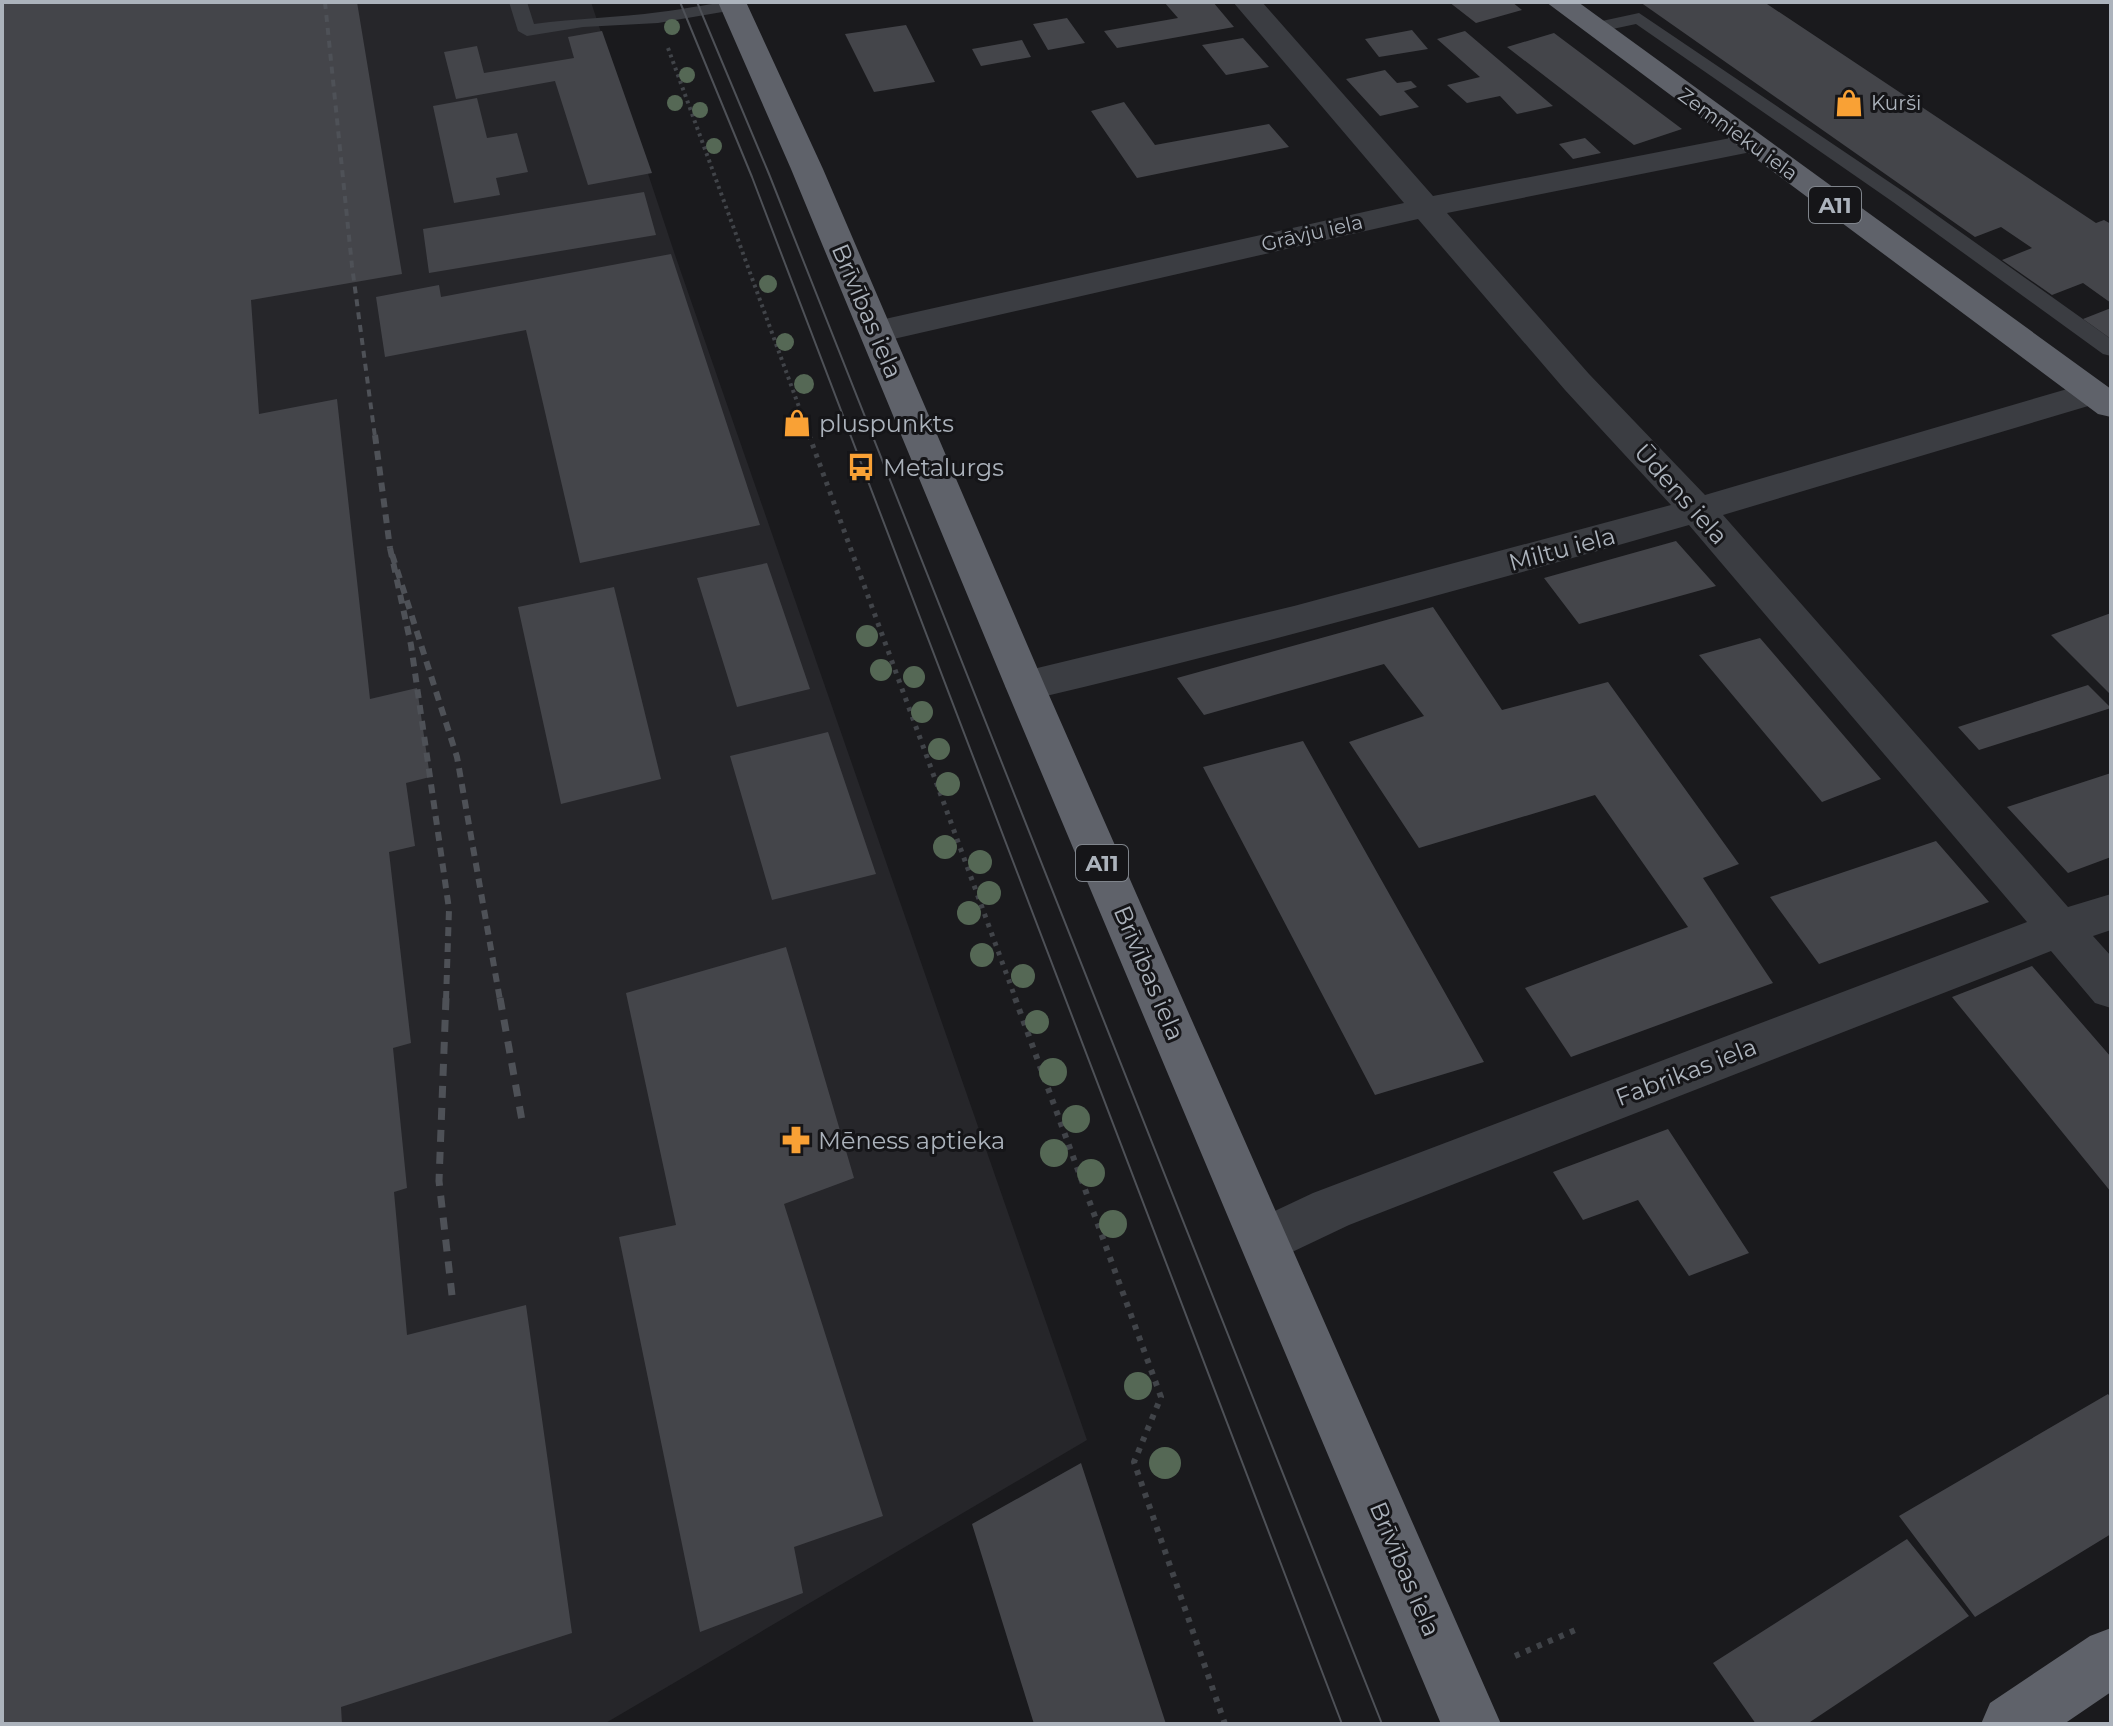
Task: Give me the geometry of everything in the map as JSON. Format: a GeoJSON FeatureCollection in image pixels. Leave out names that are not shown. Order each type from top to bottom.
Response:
{"type":"FeatureCollection","features":[{"type":"Feature","properties":{"kind":"highway","name":"Zemnieku iela"},"geometry":{"type":"LineString","coordinates":[[1560,2],[2105,396]]}},
{"type":"Feature","properties":{"kind":"highway","name":"Brīvības iela"},"geometry":{"type":"LineString","coordinates":[[733,4],[1471,1724]]}},
{"type":"Feature","properties":{"kind":"highway"},"geometry":{"type":"LineString","coordinates":[[2011,1724],[2111,1657]]}},
{"type":"Feature","properties":{"kind":"street","name":"Ūdens iela"},"geometry":{"type":"LineString","coordinates":[[1247,2],[1577,382],[1698,511],[2111,989]]}},
{"type":"Feature","properties":{"kind":"street","name":"Grāvju iela"},"geometry":{"type":"LineString","coordinates":[[876,332],[1428,207],[1751,143]]}},
{"type":"Feature","properties":{"kind":"street","name":"Miltu iela"},"geometry":{"type":"LineString","coordinates":[[1025,686],[1381,598],[2105,396]]}},
{"type":"Feature","properties":{"kind":"street","name":"Fabrikas iela"},"geometry":{"type":"LineString","coordinates":[[1265,1241],[1331,1209],[2058,929],[2111,912]]}},
{"type":"Feature","properties":{"kind":"lane"},"geometry":{"type":"LineString","coordinates":[[518,2],[527,31],[583,22],[658,18],[733,4]]}},
{"type":"Feature","properties":{"kind":"lane"},"geometry":{"type":"LineString","coordinates":[[1594,28],[1639,18],[1900,198],[2111,349]]}},
{"type":"Feature","properties":{"kind":"path"},"geometry":{"type":"LineString","coordinates":[[658,18],[1161,1397],[1134,1462],[1225,1724]]}},
{"type":"Feature","properties":{"kind":"path"},"geometry":{"type":"LineString","coordinates":[[1515,1656],[1575,1630]]}},
{"type":"Feature","properties":{"kind":"shaded area"},"geometry":{"type":"Polygon","coordinates":[[[2,2],[591,2],[674,252],[1087,1440],[604,1724],[2,1724],[2,2]]]}},
{"type":"Feature","properties":{"kind":"building"},"geometry":{"type":"Polygon","coordinates":[[[2,2],[357,2],[402,274],[251,300],[259,414],[337,399],[370,699],[417,688],[430,777],[406,783],[415,846],[389,852],[411,1043],[393,1048],[407,1188],[394,1192],[407,1335],[526,1305],[572,1633],[341,1707],[342,1724],[2,1724],[2,2]]]}},
{"type":"Feature","properties":{"kind":"building"},"geometry":{"type":"Polygon","coordinates":[[[1164,2],[1213,2],[1234,27],[1117,48],[1104,31],[1178,18],[1164,2]]]}},
{"type":"Feature","properties":{"kind":"building"},"geometry":{"type":"Polygon","coordinates":[[[1449,2],[1512,2],[1522,10],[1476,23],[1449,2]]]}},
{"type":"Feature","properties":{"kind":"building","name":"Kurši"},"geometry":{"type":"Polygon","coordinates":[[[1640,2],[1764,2],[2096,223],[2104,220],[2111,224],[2111,303],[2083,283],[2052,295],[2002,260],[2032,248],[2001,227],[1975,237],[1640,2]]]}},
{"type":"Feature","properties":{"kind":"building"},"geometry":{"type":"Polygon","coordinates":[[[1067,18],[1085,43],[1048,50],[1033,24],[1067,18]]]}},
{"type":"Feature","properties":{"kind":"building"},"geometry":{"type":"Polygon","coordinates":[[[906,25],[935,82],[874,92],[845,34],[906,25]]]}},
{"type":"Feature","properties":{"kind":"building"},"geometry":{"type":"Polygon","coordinates":[[[1412,30],[1428,49],[1379,57],[1365,39],[1412,30]]]}},
{"type":"Feature","properties":{"kind":"building"},"geometry":{"type":"Polygon","coordinates":[[[602,31],[652,173],[588,185],[555,81],[456,99],[444,52],[477,46],[484,73],[574,58],[568,37],[602,31]]]}},
{"type":"Feature","properties":{"kind":"building"},"geometry":{"type":"Polygon","coordinates":[[[1465,31],[1553,106],[1517,114],[1500,96],[1467,103],[1447,85],[1480,77],[1437,39],[1465,31]]]}},
{"type":"Feature","properties":{"kind":"building"},"geometry":{"type":"Polygon","coordinates":[[[1554,33],[1682,129],[1634,145],[1507,47],[1554,33]]]}},
{"type":"Feature","properties":{"kind":"building"},"geometry":{"type":"Polygon","coordinates":[[[1243,38],[1269,67],[1226,75],[1202,45],[1243,38]]]}},
{"type":"Feature","properties":{"kind":"building"},"geometry":{"type":"Polygon","coordinates":[[[1022,40],[1031,57],[981,66],[972,49],[1022,40]]]}},
{"type":"Feature","properties":{"kind":"building"},"geometry":{"type":"Polygon","coordinates":[[[1385,70],[1397,83],[1411,81],[1417,87],[1404,91],[1419,107],[1380,116],[1346,79],[1385,70]]]}},
{"type":"Feature","properties":{"kind":"building"},"geometry":{"type":"Polygon","coordinates":[[[477,98],[487,138],[517,133],[528,172],[496,178],[500,195],[454,203],[433,106],[477,98]]]}},
{"type":"Feature","properties":{"kind":"building"},"geometry":{"type":"Polygon","coordinates":[[[1124,102],[1155,145],[1269,124],[1289,147],[1137,178],[1091,111],[1124,102]]]}},
{"type":"Feature","properties":{"kind":"building"},"geometry":{"type":"Polygon","coordinates":[[[1585,138],[1601,153],[1573,159],[1559,144],[1585,138]]]}},
{"type":"Feature","properties":{"kind":"building"},"geometry":{"type":"Polygon","coordinates":[[[644,192],[656,235],[429,273],[423,229],[644,192]]]}},
{"type":"Feature","properties":{"kind":"building"},"geometry":{"type":"Polygon","coordinates":[[[671,254],[760,525],[580,563],[526,330],[385,357],[376,297],[439,285],[441,297],[671,254]]]}},
{"type":"Feature","properties":{"kind":"building"},"geometry":{"type":"Polygon","coordinates":[[[2111,308],[2111,339],[2083,319],[2111,308]]]}},
{"type":"Feature","properties":{"kind":"building"},"geometry":{"type":"Polygon","coordinates":[[[1676,541],[1716,586],[1579,624],[1544,578],[1676,541]]]}},
{"type":"Feature","properties":{"kind":"building"},"geometry":{"type":"Polygon","coordinates":[[[767,563],[810,689],[737,707],[697,578],[767,563]]]}},
{"type":"Feature","properties":{"kind":"building"},"geometry":{"type":"Polygon","coordinates":[[[614,587],[661,779],[561,804],[518,607],[614,587]]]}},
{"type":"Feature","properties":{"kind":"building"},"geometry":{"type":"Polygon","coordinates":[[[1433,607],[1502,710],[1608,682],[1739,864],[1703,878],[1773,983],[1571,1057],[1525,988],[1688,927],[1595,795],[1419,848],[1349,742],[1424,716],[1384,664],[1204,715],[1177,678],[1433,607]]]}},
{"type":"Feature","properties":{"kind":"building"},"geometry":{"type":"Polygon","coordinates":[[[2111,613],[2111,695],[2051,635],[2111,613]]]}},
{"type":"Feature","properties":{"kind":"building"},"geometry":{"type":"Polygon","coordinates":[[[1760,638],[1881,779],[1822,802],[1699,655],[1760,638]]]}},
{"type":"Feature","properties":{"kind":"building"},"geometry":{"type":"Polygon","coordinates":[[[2088,685],[2111,708],[1979,750],[1958,727],[2088,685]]]}},
{"type":"Feature","properties":{"kind":"building"},"geometry":{"type":"Polygon","coordinates":[[[828,732],[876,874],[772,900],[730,756],[828,732]]]}},
{"type":"Feature","properties":{"kind":"building"},"geometry":{"type":"Polygon","coordinates":[[[1303,741],[1484,1062],[1375,1095],[1203,767],[1303,741]]]}},
{"type":"Feature","properties":{"kind":"building"},"geometry":{"type":"Polygon","coordinates":[[[2111,773],[2111,857],[2068,873],[2007,807],[2111,773]]]}},
{"type":"Feature","properties":{"kind":"building"},"geometry":{"type":"Polygon","coordinates":[[[1936,841],[1989,902],[1819,964],[1770,897],[1936,841]]]}},
{"type":"Feature","properties":{"kind":"building"},"geometry":{"type":"Polygon","coordinates":[[[786,947],[854,1178],[784,1204],[883,1516],[794,1547],[803,1593],[700,1632],[619,1237],[676,1225],[626,993],[786,947]]]}},
{"type":"Feature","properties":{"kind":"building"},"geometry":{"type":"Polygon","coordinates":[[[2032,966],[2111,1057],[2111,1192],[1952,997],[2032,966]]]}},
{"type":"Feature","properties":{"kind":"building"},"geometry":{"type":"Polygon","coordinates":[[[1668,1129],[1749,1253],[1689,1276],[1638,1200],[1583,1220],[1553,1172],[1668,1129]]]}},
{"type":"Feature","properties":{"kind":"building"},"geometry":{"type":"Polygon","coordinates":[[[2108,1394],[2111,1398],[2111,1534],[1975,1617],[1899,1516],[2108,1394]]]}},
{"type":"Feature","properties":{"kind":"building"},"geometry":{"type":"Polygon","coordinates":[[[1081,1463],[1166,1724],[1034,1724],[972,1524],[1081,1463]]]}},
{"type":"Feature","properties":{"kind":"building"},"geometry":{"type":"Polygon","coordinates":[[[1907,1539],[1969,1616],[1807,1724],[1756,1724],[1713,1663],[1907,1539]]]}},
{"type":"Feature","properties":{"kind":"tram line"},"geometry":{"type":"LineString","coordinates":[[680,2],[752,177],[1342,1724]]}},
{"type":"Feature","properties":{"kind":"tram line"},"geometry":{"type":"LineString","coordinates":[[697,2],[769,174],[1382,1724]]}},
{"type":"Feature","properties":{"kind":"railway"},"geometry":{"type":"LineString","coordinates":[[325,2],[352,266],[375,437]]}},
{"type":"Feature","properties":{"kind":"railway"},"geometry":{"type":"LineString","coordinates":[[375,435],[390,548]]}},
{"type":"Feature","properties":{"kind":"railway"},"geometry":{"type":"LineString","coordinates":[[390,548],[457,757],[500,1000]]}},
{"type":"Feature","properties":{"kind":"railway"},"geometry":{"type":"LineString","coordinates":[[390,548],[411,645],[449,909],[446,1000]]}},
{"type":"Feature","properties":{"kind":"railway"},"geometry":{"type":"LineString","coordinates":[[446,998],[439,1181],[453,1304]]}},
{"type":"Feature","properties":{"kind":"railway"},"geometry":{"type":"LineString","coordinates":[[500,998],[523,1126]]}},
{"type":"Feature","properties":{"kind":"place","name":"Kurši"},"geometry":{"type":"Point","coordinates":[1849,103]}},
{"type":"Feature","properties":{"kind":"place","name":"pluspunkts"},"geometry":{"type":"Point","coordinates":[797,423]}},
{"type":"Feature","properties":{"kind":"place","name":"Metalurgs"},"geometry":{"type":"Point","coordinates":[861,467]}},
{"type":"Feature","properties":{"kind":"place","name":"Mēness aptieka"},"geometry":{"type":"Point","coordinates":[796,1140]}}]}
